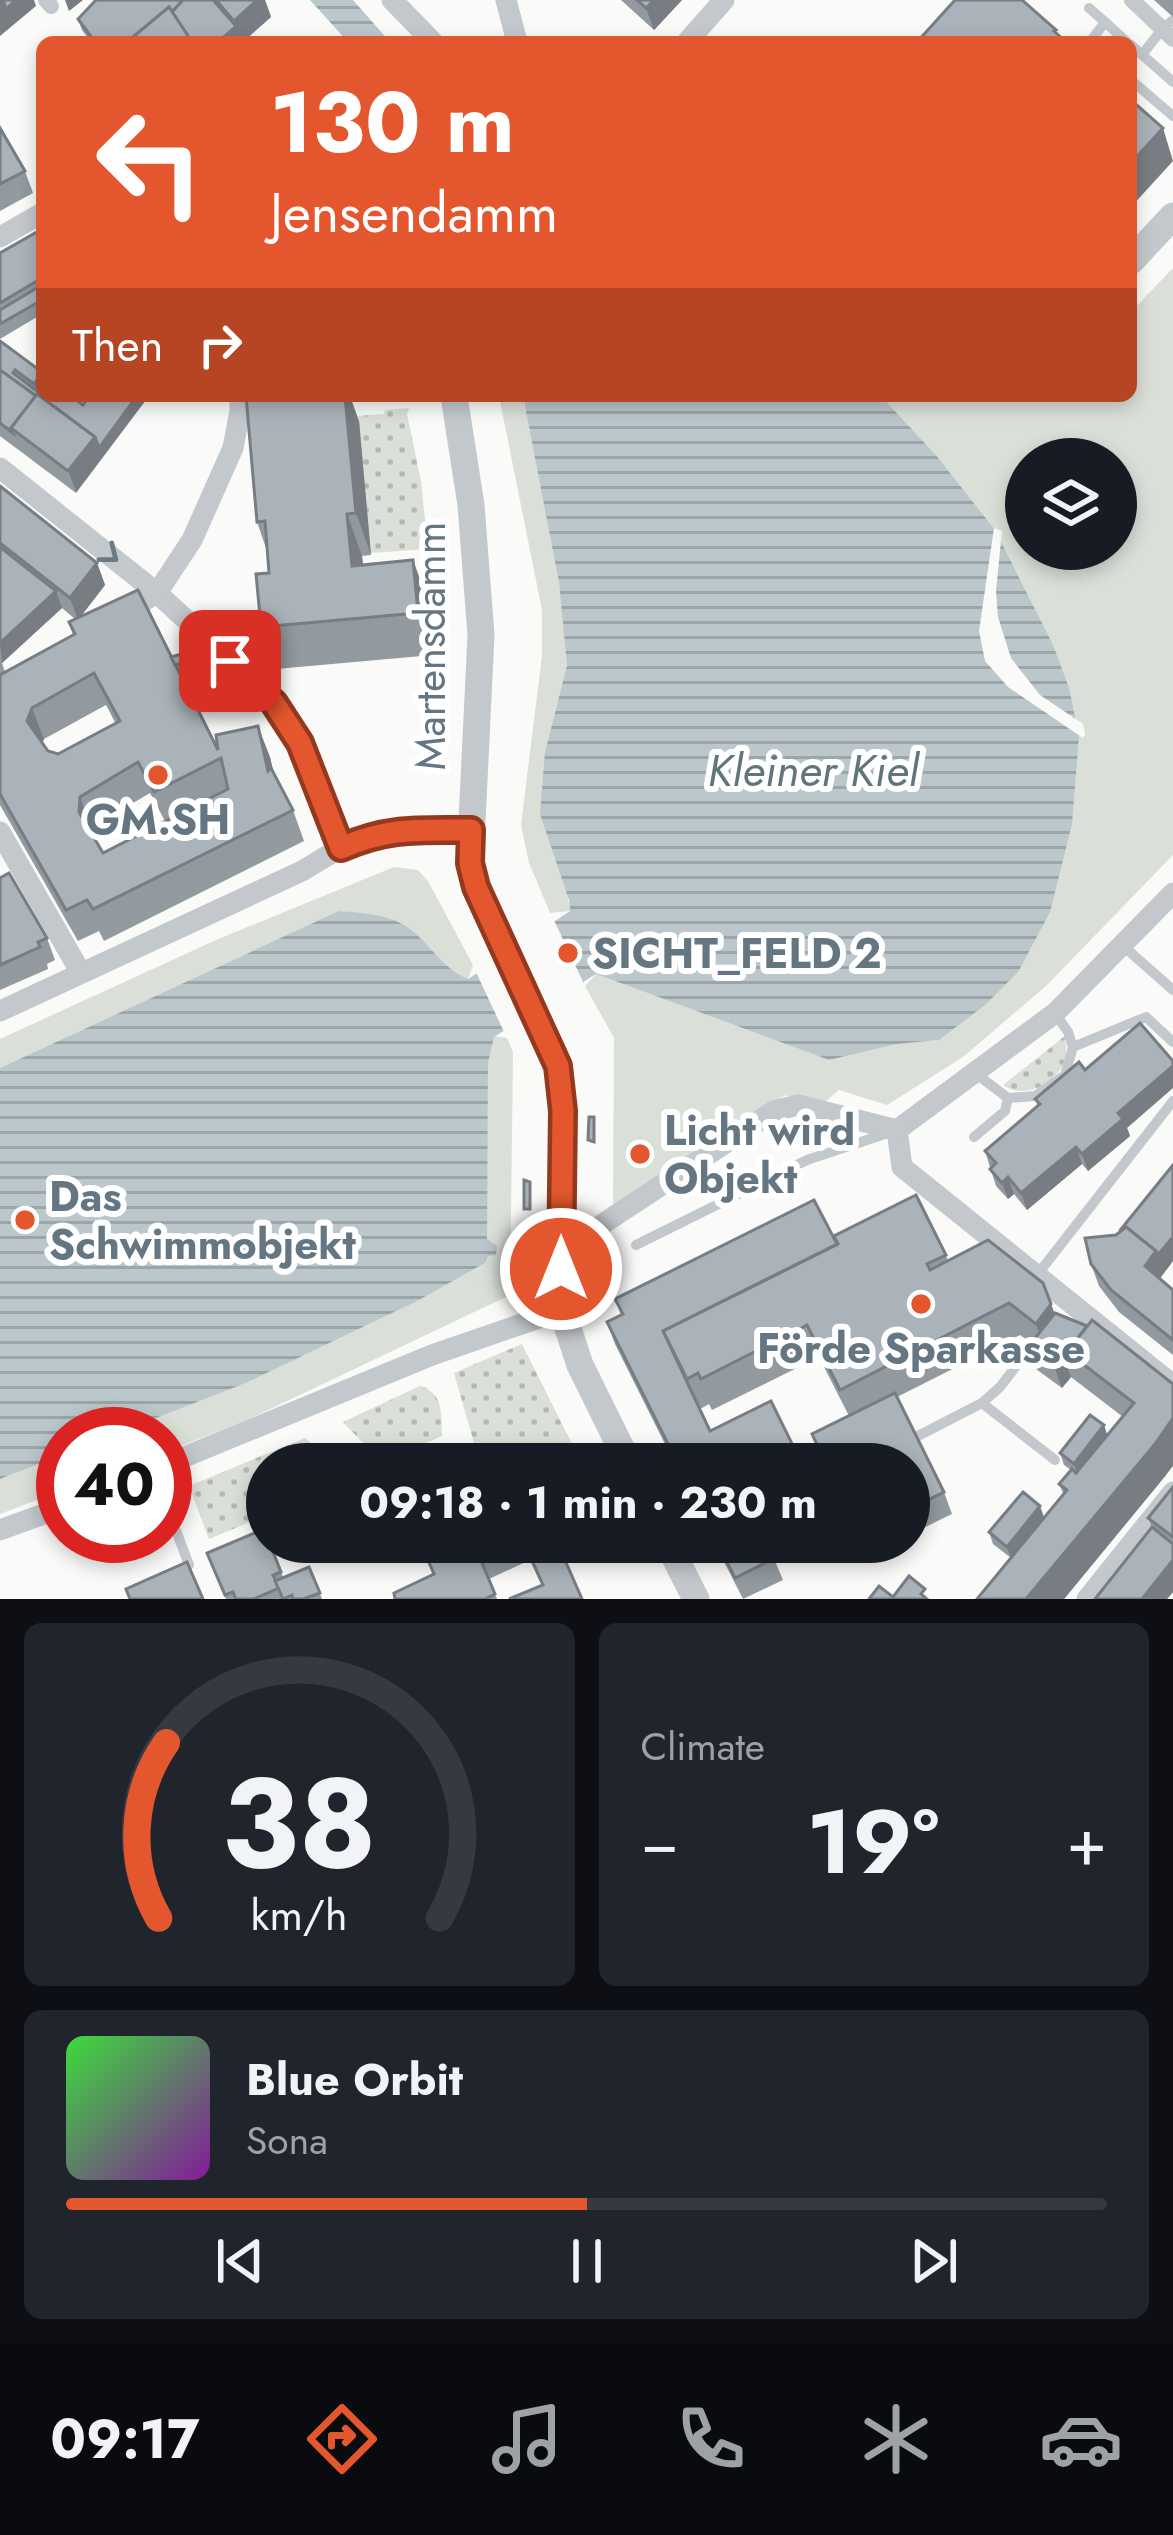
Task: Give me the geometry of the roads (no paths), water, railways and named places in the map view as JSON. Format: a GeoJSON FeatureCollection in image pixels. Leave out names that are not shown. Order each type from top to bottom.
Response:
{"type":"FeatureCollection","features":[{"type":"Feature","properties":{"kind":"street"},"geometry":{"type":"LineString","coordinates":[[392,0],[427,36]]}},
{"type":"Feature","properties":{"kind":"street"},"geometry":{"type":"LineString","coordinates":[[506,0],[515,36]]}},
{"type":"Feature","properties":{"kind":"street"},"geometry":{"type":"LineString","coordinates":[[692,36],[724,0]]}},
{"type":"Feature","properties":{"kind":"street"},"geometry":{"type":"LineString","coordinates":[[1132,0],[1169,29]]}},
{"type":"Feature","properties":{"kind":"street"},"geometry":{"type":"LineString","coordinates":[[0,237],[36,216]]}},
{"type":"Feature","properties":{"kind":"street"},"geometry":{"type":"LineString","coordinates":[[1137,255],[1173,216]]}},
{"type":"Feature","properties":{"kind":"street"},"geometry":{"type":"LineString","coordinates":[[96,630],[157,592],[192,540],[233,448],[240,402]]}},
{"type":"Feature","properties":{"kind":"street","name":"Martensdamm"},"geometry":{"type":"LineString","coordinates":[[455,402],[471,505],[481,635],[470,863],[476,887],[558,1066],[562,1310],[580,1366],[618,1443]]}},
{"type":"Feature","properties":{"kind":"street"},"geometry":{"type":"LineString","coordinates":[[0,468],[157,592],[274,703],[300,743],[341,848]]}},
{"type":"Feature","properties":{"kind":"street"},"geometry":{"type":"LineString","coordinates":[[0,1011],[369,836],[397,830],[471,830]]}},
{"type":"Feature","properties":{"kind":"street"},"geometry":{"type":"LineString","coordinates":[[2,838],[81,973]]}},
{"type":"Feature","properties":{"kind":"street"},"geometry":{"type":"LineString","coordinates":[[897,1130],[1055,1013],[1173,893]]}},
{"type":"Feature","properties":{"kind":"street"},"geometry":{"type":"LineString","coordinates":[[601,1225],[774,1111],[798,1106],[897,1130]]}},
{"type":"Feature","properties":{"kind":"street"},"geometry":{"type":"LineString","coordinates":[[897,1130],[902,1167],[1037,1275],[1061,1306],[1173,1385]]}},
{"type":"Feature","properties":{"kind":"street"},"geometry":{"type":"LineString","coordinates":[[192,1454],[432,1355],[562,1310]]}},
{"type":"Feature","properties":{"kind":"street"},"geometry":{"type":"LineString","coordinates":[[1087,1599],[1173,1492]]}},
{"type":"Feature","properties":{"kind":"street"},"geometry":{"type":"LineString","coordinates":[[0,1530],[36,1517]]}},
{"type":"Feature","properties":{"kind":"street"},"geometry":{"type":"LineString","coordinates":[[678,1563],[696,1599]]}},
{"type":"Feature","properties":{"kind":"lane"},"geometry":{"type":"LineString","coordinates":[[1089,8],[1120,36]]}},
{"type":"Feature","properties":{"kind":"lane"},"geometry":{"type":"LineString","coordinates":[[1094,36],[1105,22]]}},
{"type":"Feature","properties":{"kind":"lane"},"geometry":{"type":"LineString","coordinates":[[1142,55],[1169,29]]}},
{"type":"Feature","properties":{"kind":"lane"},"geometry":{"type":"LineString","coordinates":[[1137,51],[1173,82]]}},
{"type":"Feature","properties":{"kind":"lane"},"geometry":{"type":"LineString","coordinates":[[1137,85],[1173,116]]}},
{"type":"Feature","properties":{"kind":"lane"},"geometry":{"type":"LineString","coordinates":[[1121,945],[1173,990]]}},
{"type":"Feature","properties":{"kind":"lane"},"geometry":{"type":"LineString","coordinates":[[975,1072],[1008,1098],[1035,1096],[1065,1075],[1073,1047],[1055,1013]]}},
{"type":"Feature","properties":{"kind":"lane"},"geometry":{"type":"LineString","coordinates":[[1073,1047],[1146,1016],[1173,1042]]}},
{"type":"Feature","properties":{"kind":"lane"},"geometry":{"type":"LineString","coordinates":[[974,1136],[1005,1111],[1008,1098]]}},
{"type":"Feature","properties":{"kind":"lane"},"geometry":{"type":"LineString","coordinates":[[1037,1275],[1173,1102]]}},
{"type":"Feature","properties":{"kind":"lane"},"geometry":{"type":"LineString","coordinates":[[636,1246],[807,1160],[897,1130]]}},
{"type":"Feature","properties":{"kind":"lane"},"geometry":{"type":"LineString","coordinates":[[914,1438],[982,1403],[1033,1344]]}},
{"type":"Feature","properties":{"kind":"lane"},"geometry":{"type":"LineString","coordinates":[[982,1403],[1055,1460]]}},
{"type":"Feature","properties":{"kind":"water"},"geometry":{"type":"Polygon","coordinates":[[[310,0],[353,0],[385,36],[343,36],[310,0]]]}},
{"type":"Feature","properties":{"kind":"water","name":"Kleiner Kiel"},"geometry":{"type":"Polygon","coordinates":[[[524,402],[887,402],[995,530],[1005,550],[1005,570],[1015,570],[1069,688],[1079,736],[1072,824],[1050,912],[1018,972],[939,1040],[829,1060],[596,974],[494,1037],[488,1063],[487,1239],[497,1246],[496,1255],[417,1301],[248,1382],[184,1407],[36,1407],[36,1465],[0,1479],[0,1068],[339,911],[399,922],[468,979],[570,911],[540,814],[545,752],[567,665],[559,582],[524,402]]]}},
{"type":"Feature","properties":{"kind":"place","name":"GM.SH"},"geometry":{"type":"Point","coordinates":[158,775]}},
{"type":"Feature","properties":{"kind":"place","name":"SICHT_FELD 2"},"geometry":{"type":"Point","coordinates":[568,953]}},
{"type":"Feature","properties":{"kind":"place","name":"Licht wird Objekt"},"geometry":{"type":"Point","coordinates":[640,1154]}},
{"type":"Feature","properties":{"kind":"place","name":"Das Schwimmobjekt"},"geometry":{"type":"Point","coordinates":[25,1220]}},
{"type":"Feature","properties":{"kind":"place","name":"Förde Sparkasse"},"geometry":{"type":"Point","coordinates":[921,1304]}}]}
